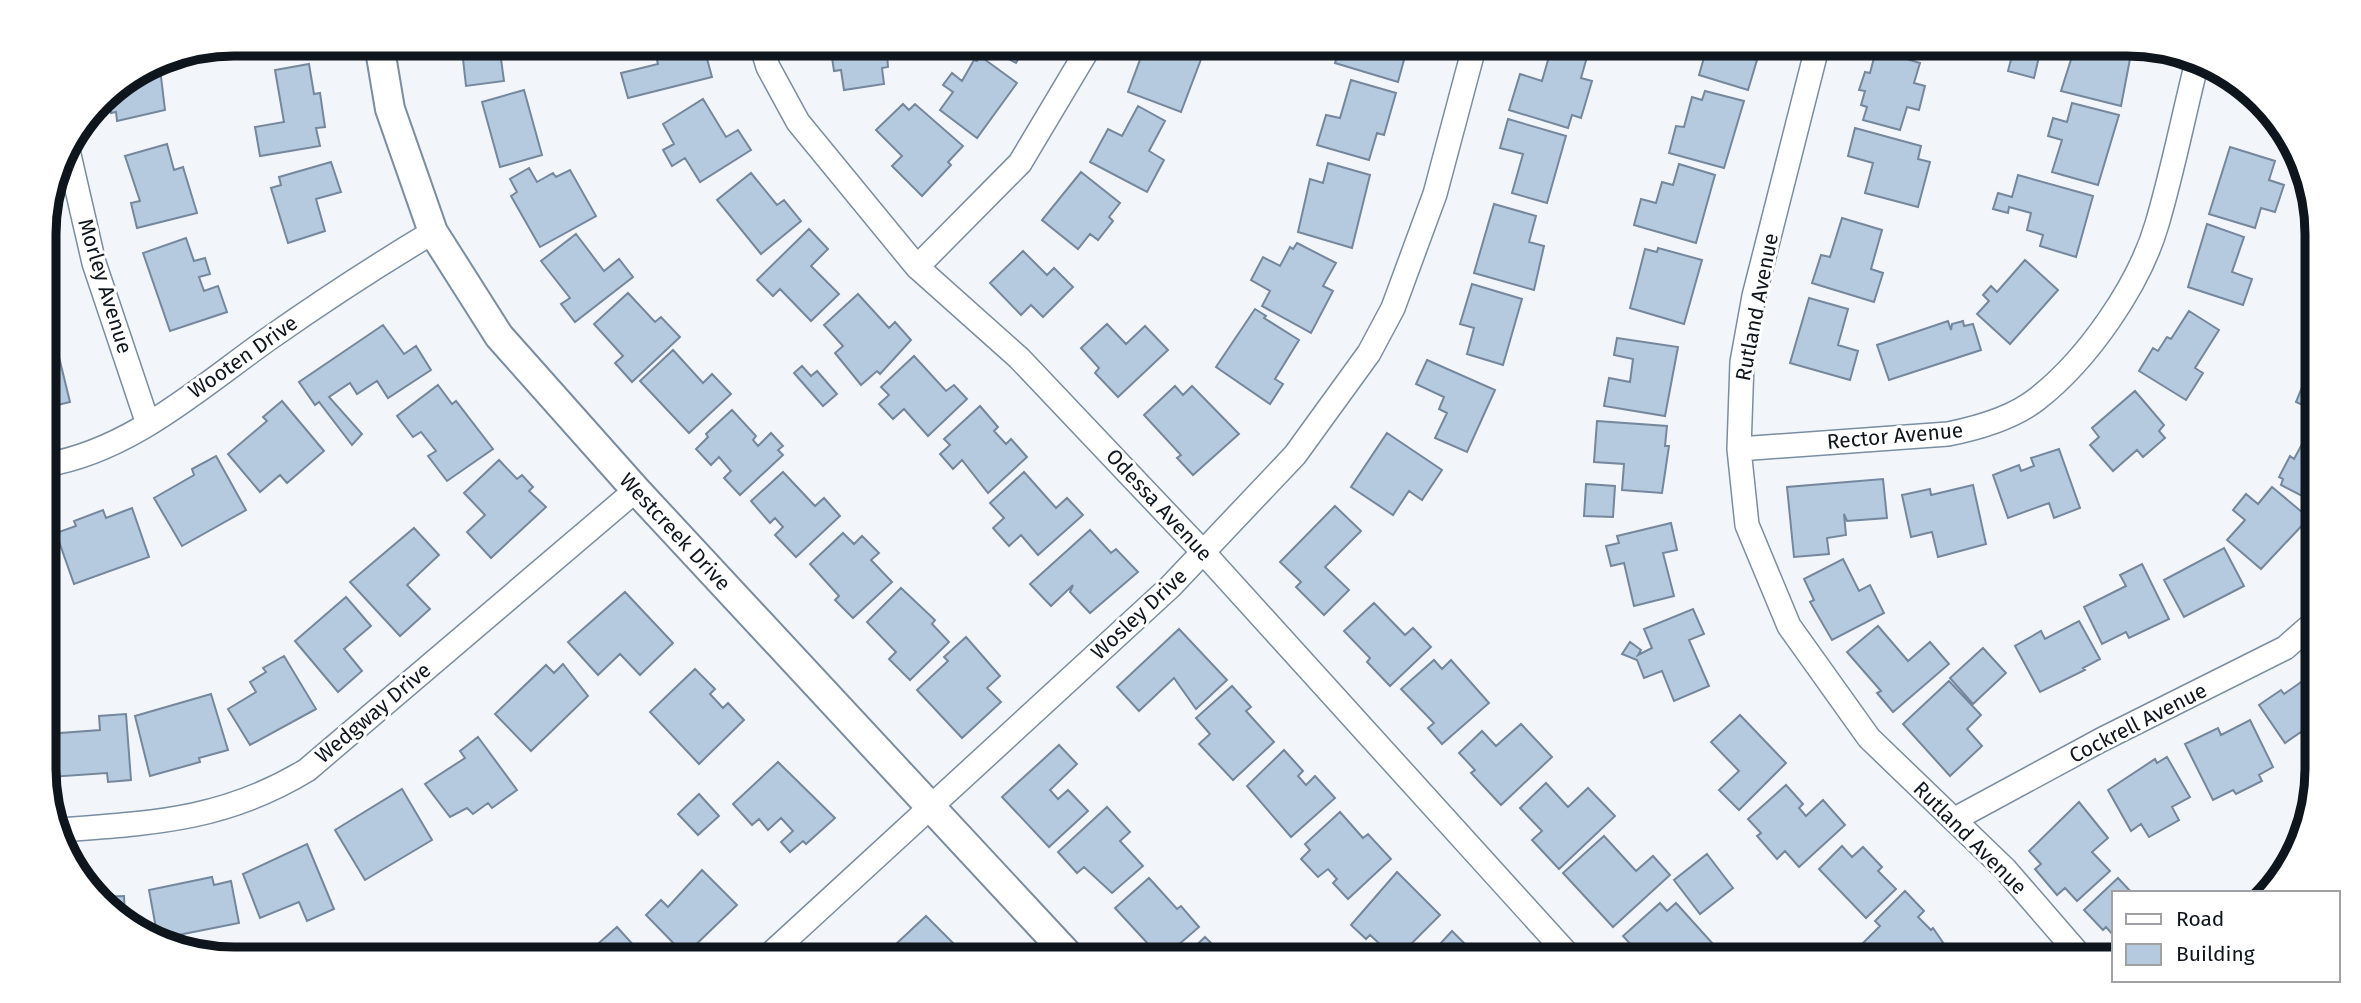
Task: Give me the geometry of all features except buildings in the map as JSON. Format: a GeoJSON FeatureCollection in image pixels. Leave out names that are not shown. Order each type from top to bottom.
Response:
{"type":"FeatureCollection","features":[{"type":"Feature","properties":{"kind":"street","name":"Westcreek Drive"},"geometry":{"type":"LineString","coordinates":[[382,56],[390,109],[433,232],[499,335],[636,490],[1061,947]]}},
{"type":"Feature","properties":{"kind":"street","name":"Odessa Avenue"},"geometry":{"type":"LineString","coordinates":[[765,56],[798,122],[916,267],[1019,358],[1203,552],[1561,947]]}},
{"type":"Feature","properties":{"kind":"street"},"geometry":{"type":"LineString","coordinates":[[916,267],[1020,163],[1084,56]]}},
{"type":"Feature","properties":{"kind":"street","name":"Wosley Drive"},"geometry":{"type":"LineString","coordinates":[[778,947],[1170,587],[1294,455],[1369,354],[1393,308],[1435,194],[1472,56]]}},
{"type":"Feature","properties":{"kind":"street","name":"Rutland Avenue"},"geometry":{"type":"LineString","coordinates":[[1815,56],[1754,296],[1742,362],[1738,449],[1747,525],[1789,626],[1869,738],[2005,869],[2073,947]]}},
{"type":"Feature","properties":{"kind":"street","name":"Rector Avenue"},"geometry":{"type":"LineString","coordinates":[[1738,449],[1948,434],[1982,427],[2036,400],[2088,350],[2137,273],[2157,226],[2195,70]]}},
{"type":"Feature","properties":{"kind":"street","name":"Morley Avenue"},"geometry":{"type":"LineString","coordinates":[[71,163],[94,263],[148,424]]}},
{"type":"Feature","properties":{"kind":"street","name":"Wooten Drive"},"geometry":{"type":"LineString","coordinates":[[56,463],[105,447],[148,424],[352,281],[433,232]]}},
{"type":"Feature","properties":{"kind":"street","name":"Wedgway Drive"},"geometry":{"type":"LineString","coordinates":[[67,829],[170,822],[234,806],[275,790],[307,770],[636,490]]}},
{"type":"Feature","properties":{"kind":"street","name":"Cockrell Avenue"},"geometry":{"type":"LineString","coordinates":[[1955,819],[2101,740],[2285,648],[2305,630]]}}]}
